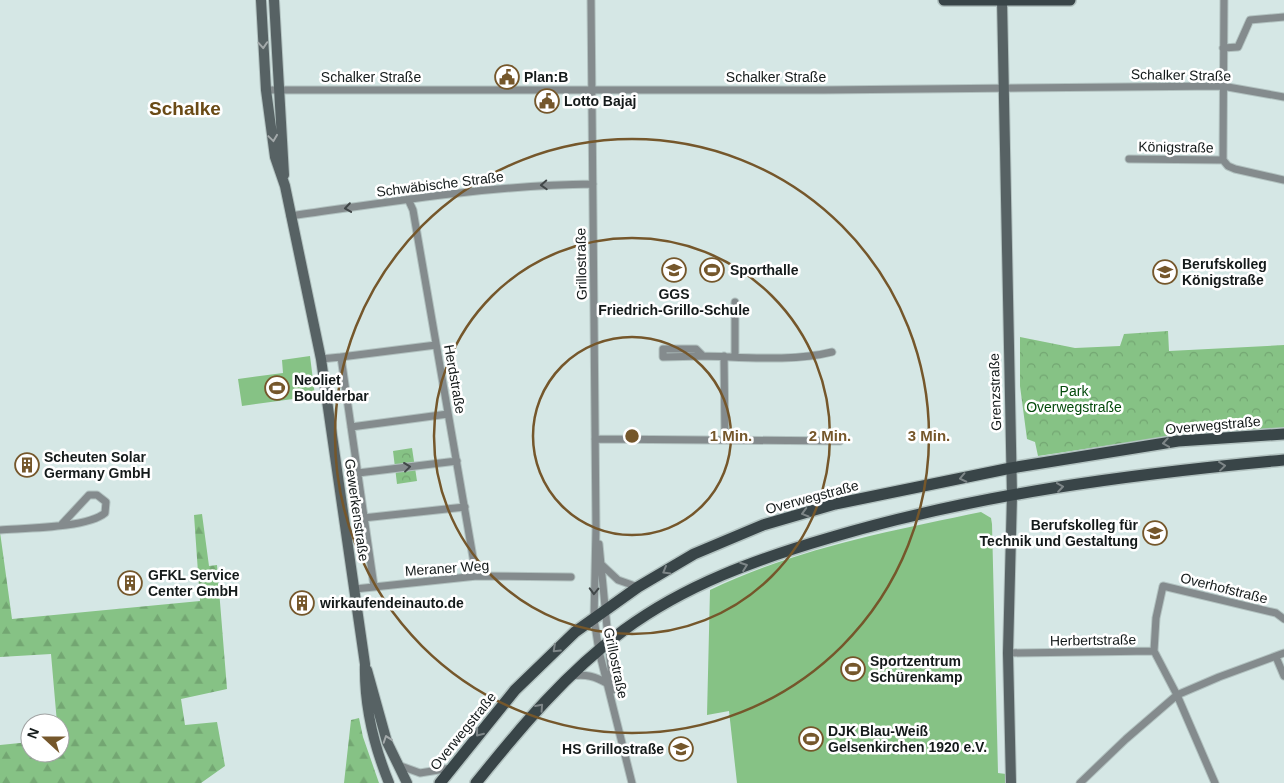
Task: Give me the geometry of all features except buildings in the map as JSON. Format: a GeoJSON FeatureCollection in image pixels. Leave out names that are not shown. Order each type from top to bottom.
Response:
{"type":"FeatureCollection","features":[{"type":"Feature","properties":{"kind":"main road"},"geometry":{"type":"LineString","coordinates":[[944,0],[1070,0]]}},
{"type":"Feature","properties":{"kind":"main road","name":"Overwegstraße"},"geometry":{"type":"LineString","coordinates":[[440,783],[516,690],[575,632],[638,587],[694,554],[763,525],[835,504],[1011,468],[1178,441],[1284,434]]}},
{"type":"Feature","properties":{"kind":"main road"},"geometry":{"type":"LineString","coordinates":[[476,783],[568,676],[646,615],[716,576],[783,552],[872,525],[1012,494],[1191,470],[1284,460]]}},
{"type":"Feature","properties":{"kind":"street","name":"Gewerkenstraße"},"geometry":{"type":"LineString","coordinates":[[260,0],[266,90],[275,156],[285,186]]}},
{"type":"Feature","properties":{"kind":"street","name":"Gewerkenstraße"},"geometry":{"type":"LineString","coordinates":[[274,0],[285,186],[321,360],[366,664],[387,742],[407,783]]}},
{"type":"Feature","properties":{"kind":"street","name":"Grillostraße"},"geometry":{"type":"LineString","coordinates":[[591,0],[596,528],[594,619],[599,651],[632,783]]}},
{"type":"Feature","properties":{"kind":"street","name":"Grenzstraße"},"geometry":{"type":"LineString","coordinates":[[1002,0],[1012,494],[1008,653],[1011,783]]}},
{"type":"Feature","properties":{"kind":"street"},"geometry":{"type":"LineString","coordinates":[[1224,0],[1222,86],[1225,163]]}},
{"type":"Feature","properties":{"kind":"street"},"geometry":{"type":"LineString","coordinates":[[1224,48],[1238,47],[1250,20],[1284,18]]}},
{"type":"Feature","properties":{"kind":"street","name":"Schalker Straße"},"geometry":{"type":"LineString","coordinates":[[266,90],[823,90],[1222,86],[1284,97]]}},
{"type":"Feature","properties":{"kind":"street","name":"Königstraße"},"geometry":{"type":"LineString","coordinates":[[1129,159],[1225,163],[1284,180]]}},
{"type":"Feature","properties":{"kind":"street","name":"Schwäbische Straße"},"geometry":{"type":"LineString","coordinates":[[290,216],[408,199],[542,185],[593,184]]}},
{"type":"Feature","properties":{"kind":"street","name":"Herdstraße"},"geometry":{"type":"LineString","coordinates":[[408,199],[413,210],[474,563]]}},
{"type":"Feature","properties":{"kind":"street"},"geometry":{"type":"LineString","coordinates":[[735,302],[735,356]]}},
{"type":"Feature","properties":{"kind":"street"},"geometry":{"type":"LineString","coordinates":[[321,360],[436,345]]}},
{"type":"Feature","properties":{"kind":"street"},"geometry":{"type":"LineString","coordinates":[[704,356],[696,348],[663,348],[663,357],[814,356],[832,352]]}},
{"type":"Feature","properties":{"kind":"street"},"geometry":{"type":"LineString","coordinates":[[724,356],[725,440]]}},
{"type":"Feature","properties":{"kind":"street","name":"Gewerkenstraße"},"geometry":{"type":"LineString","coordinates":[[341,357],[374,586]]}},
{"type":"Feature","properties":{"kind":"street"},"geometry":{"type":"LineString","coordinates":[[351,426],[448,414]]}},
{"type":"Feature","properties":{"kind":"street"},"geometry":{"type":"LineString","coordinates":[[595,439],[840,440]]}},
{"type":"Feature","properties":{"kind":"street"},"geometry":{"type":"LineString","coordinates":[[358,473],[456,461]]}},
{"type":"Feature","properties":{"kind":"street"},"geometry":{"type":"LineString","coordinates":[[0,530],[62,524],[98,519],[105,513],[106,502],[97,495],[89,495],[62,524]]}},
{"type":"Feature","properties":{"kind":"street"},"geometry":{"type":"LineString","coordinates":[[363,518],[465,507]]}},
{"type":"Feature","properties":{"kind":"street","name":"Grillostraße"},"geometry":{"type":"LineString","coordinates":[[596,528],[602,565],[604,612],[609,643],[614,713]]}},
{"type":"Feature","properties":{"kind":"street"},"geometry":{"type":"LineString","coordinates":[[602,565],[618,580],[638,587]]}},
{"type":"Feature","properties":{"kind":"street","name":"Meraner Weg"},"geometry":{"type":"LineString","coordinates":[[355,588],[476,576],[572,577]]}},
{"type":"Feature","properties":{"kind":"street","name":"Overhofstraße"},"geometry":{"type":"LineString","coordinates":[[1154,651],[1156,618],[1163,586],[1276,613],[1284,619]]}},
{"type":"Feature","properties":{"kind":"street","name":"Herbertstraße"},"geometry":{"type":"LineString","coordinates":[[1008,653],[1154,651],[1177,695],[1215,783]]}},
{"type":"Feature","properties":{"kind":"street"},"geometry":{"type":"LineString","coordinates":[[1080,783],[1126,739],[1177,695],[1284,653]]}},
{"type":"Feature","properties":{"kind":"street"},"geometry":{"type":"LineString","coordinates":[[1276,656],[1284,676]]}},
{"type":"Feature","properties":{"kind":"street","name":"Gewerkenstraße"},"geometry":{"type":"LineString","coordinates":[[366,664],[364,686],[371,724],[389,783]]}},
{"type":"Feature","properties":{"kind":"street"},"geometry":{"type":"LineString","coordinates":[[568,676],[583,674],[596,677],[608,684]]}},
{"type":"Feature","properties":{"kind":"street"},"geometry":{"type":"LineString","coordinates":[[398,765],[420,773],[452,768]]}},
{"type":"Feature","properties":{"kind":"green space","name":"Park Overwegstraße"},"geometry":{"type":"Polygon","coordinates":[[[1168,331],[1169,351],[1284,345],[1284,428],[1125,443],[1038,456],[1035,442],[1027,439],[1020,386],[1020,337],[1075,348],[1120,346],[1124,334],[1168,331]]]}},
{"type":"Feature","properties":{"kind":"green space","name":"Neoliet Boulderbar"},"geometry":{"type":"Polygon","coordinates":[[[310,356],[315,396],[242,406],[238,379],[283,373],[282,360],[310,356]]]}},
{"type":"Feature","properties":{"kind":"green space"},"geometry":{"type":"Polygon","coordinates":[[[412,448],[417,481],[397,484],[393,451],[412,448]]]}},
{"type":"Feature","properties":{"kind":"green space","name":"Sportzentrum Schürenkamp"},"geometry":{"type":"Polygon","coordinates":[[[981,512],[991,518],[992,524],[998,773],[1006,774],[1006,783],[737,783],[729,711],[707,715],[710,590],[775,563],[809,552],[878,534],[981,512]]]}},
{"type":"Feature","properties":{"kind":"green space"},"geometry":{"type":"Polygon","coordinates":[[[202,514],[209,566],[217,565],[227,689],[181,699],[185,725],[217,722],[225,766],[201,783],[0,783],[0,745],[20,743],[20,763],[70,763],[70,713],[56,713],[51,654],[0,657],[0,532],[12,619],[200,601],[194,515],[202,514]]]}},
{"type":"Feature","properties":{"kind":"green space"},"geometry":{"type":"Polygon","coordinates":[[[359,718],[363,737],[379,783],[344,783],[351,720],[359,718]]]}},
{"type":"Feature","properties":{"kind":"place","name":"Plan:B"},"geometry":{"type":"Point","coordinates":[507,77]}},
{"type":"Feature","properties":{"kind":"place","name":"Lotto Bajaj"},"geometry":{"type":"Point","coordinates":[547,101]}},
{"type":"Feature","properties":{"kind":"place","name":"GGS Friedrich-Grillo-Schule"},"geometry":{"type":"Point","coordinates":[674,270]}},
{"type":"Feature","properties":{"kind":"place","name":"Sporthalle"},"geometry":{"type":"Point","coordinates":[712,270]}},
{"type":"Feature","properties":{"kind":"place","name":"Berufskolleg Königstraße"},"geometry":{"type":"Point","coordinates":[1165,272]}},
{"type":"Feature","properties":{"kind":"place","name":"Neoliet Boulderbar"},"geometry":{"type":"Point","coordinates":[277,388]}},
{"type":"Feature","properties":{"kind":"place","name":"Scheuten Solar Germany GmbH"},"geometry":{"type":"Point","coordinates":[27,465]}},
{"type":"Feature","properties":{"kind":"place","name":"Berufskolleg für Technik und Gestaltung"},"geometry":{"type":"Point","coordinates":[1155,533]}},
{"type":"Feature","properties":{"kind":"place","name":"GFKL Service Center GmbH"},"geometry":{"type":"Point","coordinates":[130,583]}},
{"type":"Feature","properties":{"kind":"place","name":"wirkaufendeinauto.de"},"geometry":{"type":"Point","coordinates":[302,603]}},
{"type":"Feature","properties":{"kind":"place","name":"Sportzentrum Schürenkamp"},"geometry":{"type":"Point","coordinates":[853,669]}},
{"type":"Feature","properties":{"kind":"place","name":"DJK Blau-Weiß Gelsenkirchen 1920 e.V."},"geometry":{"type":"Point","coordinates":[811,739]}},
{"type":"Feature","properties":{"kind":"place","name":"HS Grillostraße"},"geometry":{"type":"Point","coordinates":[681,749]}},
{"type":"Feature","properties":{"kind":"district","name":"Schalke"},"geometry":{"type":"Point","coordinates":[185,108]}}]}
